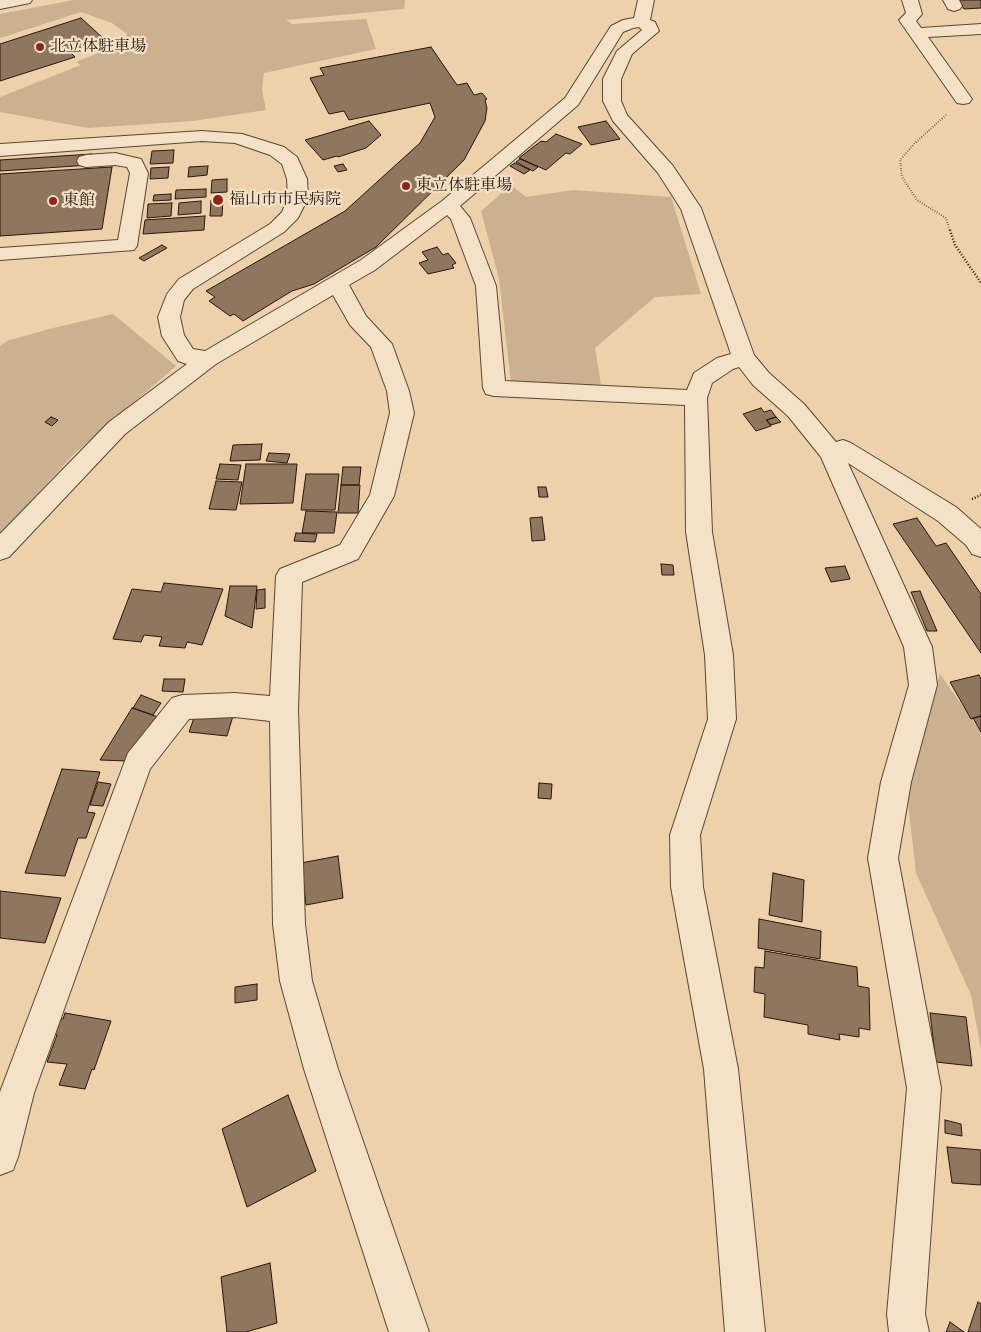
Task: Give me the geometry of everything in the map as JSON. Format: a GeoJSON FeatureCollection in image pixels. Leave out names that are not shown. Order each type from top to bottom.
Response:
{"type":"FeatureCollection","features":[{"type":"Feature","properties":{"kind":"street"},"geometry":{"type":"LineString","coordinates":[[0,4],[24,0]]}},
{"type":"Feature","properties":{"kind":"street"},"geometry":{"type":"LineString","coordinates":[[641,22],[646,0]]}},
{"type":"Feature","properties":{"kind":"street"},"geometry":{"type":"LineString","coordinates":[[910,0],[914,14],[907,20],[963,99]]}},
{"type":"Feature","properties":{"kind":"street"},"geometry":{"type":"LineString","coordinates":[[0,550],[117,428],[208,359],[368,265],[449,205],[572,101],[617,29],[641,22],[649,25],[651,31],[625,51],[612,79],[612,101],[619,117],[666,170],[691,208],[744,358],[761,379],[796,410],[831,453],[918,647],[923,685],[896,782],[883,858],[924,1088],[906,1314],[909,1332]]}},
{"type":"Feature","properties":{"kind":"street"},"geometry":{"type":"LineString","coordinates":[[916,33],[981,29]]}},
{"type":"Feature","properties":{"kind":"street"},"geometry":{"type":"LineString","coordinates":[[0,150],[202,136],[236,138],[254,143],[277,151],[290,161],[297,179],[298,198],[291,214],[277,228],[186,284],[174,299],[169,317],[174,336],[186,356],[208,359]]}},
{"type":"Feature","properties":{"kind":"street"},"geometry":{"type":"LineString","coordinates":[[0,166],[115,159],[134,163],[139,173],[127,246],[0,254]]}},
{"type":"Feature","properties":{"kind":"street"},"geometry":{"type":"LineString","coordinates":[[449,205],[460,218],[486,286],[494,388],[696,398]]}},
{"type":"Feature","properties":{"kind":"street"},"geometry":{"type":"LineString","coordinates":[[337,283],[358,320],[380,344],[398,392],[402,413],[382,496],[350,552],[289,576],[284,710],[289,924],[296,981],[321,1069],[408,1332]]}},
{"type":"Feature","properties":{"kind":"street"},"geometry":{"type":"LineString","coordinates":[[744,358],[725,363],[702,378],[696,398],[699,532],[719,655],[722,719],[686,835],[687,887],[721,1069],[745,1332]]}},
{"type":"Feature","properties":{"kind":"street"},"geometry":{"type":"LineString","coordinates":[[831,453],[843,449],[947,514],[975,538],[981,547]]}},
{"type":"Feature","properties":{"kind":"street"},"geometry":{"type":"LineString","coordinates":[[0,1157],[17,1093],[138,762],[182,706],[235,705],[284,710]]}},
{"type":"Feature","properties":{"kind":"path"},"geometry":{"type":"LineString","coordinates":[[963,99],[914,144],[900,160],[902,177],[917,200],[946,218],[955,245],[981,284]]}},
{"type":"Feature","properties":{"kind":"shaded area"},"geometry":{"type":"Polygon","coordinates":[[[74,0],[405,0],[404,9],[286,20],[292,24],[366,19],[376,49],[264,73],[262,90],[266,110],[193,121],[88,128],[0,112],[0,97],[81,65],[76,62],[123,43],[127,34],[112,23],[81,12],[0,38],[0,14],[74,0]]]}},
{"type":"Feature","properties":{"kind":"shaded area"},"geometry":{"type":"Polygon","coordinates":[[[511,185],[526,197],[573,190],[671,197],[701,294],[655,297],[595,348],[601,385],[511,383],[499,279],[481,211],[511,185]]]}},
{"type":"Feature","properties":{"kind":"shaded area"},"geometry":{"type":"Polygon","coordinates":[[[113,314],[176,366],[73,455],[0,535],[0,346],[7,341],[49,329],[113,314]]]}},
{"type":"Feature","properties":{"kind":"shaded area"},"geometry":{"type":"Polygon","coordinates":[[[940,674],[981,732],[981,1050],[971,995],[916,873],[906,784],[940,674]]]}},
{"type":"Feature","properties":{"kind":"building"},"geometry":{"type":"Polygon","coordinates":[[[958,0],[981,0],[981,8],[964,9],[958,0]]]}},
{"type":"Feature","properties":{"kind":"building","name":"北立体駐車場"},"geometry":{"type":"Polygon","coordinates":[[[81,18],[104,39],[69,51],[75,57],[0,81],[0,44],[81,18]]]}},
{"type":"Feature","properties":{"kind":"building","name":"東立体駐車場"},"geometry":{"type":"Polygon","coordinates":[[[431,47],[457,85],[467,83],[474,95],[482,93],[487,99],[485,100],[487,108],[485,121],[464,160],[376,247],[314,284],[292,291],[243,321],[234,314],[230,316],[209,301],[215,297],[206,291],[345,211],[420,143],[435,117],[430,103],[349,120],[344,111],[329,114],[310,78],[324,75],[320,68],[431,47]]]}},
{"type":"Feature","properties":{"kind":"building"},"geometry":{"type":"Polygon","coordinates":[[[369,121],[381,135],[366,148],[338,157],[323,160],[305,140],[369,121]]]}},
{"type":"Feature","properties":{"kind":"building"},"geometry":{"type":"Polygon","coordinates":[[[606,121],[620,139],[591,145],[578,127],[606,121]]]}},
{"type":"Feature","properties":{"kind":"building"},"geometry":{"type":"Polygon","coordinates":[[[556,134],[582,144],[570,154],[566,153],[546,170],[519,158],[541,141],[546,142],[556,134]]]}},
{"type":"Feature","properties":{"kind":"building"},"geometry":{"type":"Polygon","coordinates":[[[174,150],[173,163],[150,164],[152,151],[174,150]]]}},
{"type":"Feature","properties":{"kind":"building"},"geometry":{"type":"Polygon","coordinates":[[[92,154],[90,165],[0,171],[0,160],[92,154]]]}},
{"type":"Feature","properties":{"kind":"building"},"geometry":{"type":"Polygon","coordinates":[[[520,159],[538,167],[533,171],[516,162],[520,159]]]}},
{"type":"Feature","properties":{"kind":"building"},"geometry":{"type":"Polygon","coordinates":[[[515,163],[530,170],[524,174],[510,166],[515,163]]]}},
{"type":"Feature","properties":{"kind":"building"},"geometry":{"type":"Polygon","coordinates":[[[343,164],[347,170],[338,172],[334,166],[343,164]]]}},
{"type":"Feature","properties":{"kind":"building"},"geometry":{"type":"Polygon","coordinates":[[[208,166],[207,175],[188,177],[189,167],[208,166]]]}},
{"type":"Feature","properties":{"kind":"building","name":"東館"},"geometry":{"type":"Polygon","coordinates":[[[112,167],[102,229],[0,236],[0,174],[112,167]]]}},
{"type":"Feature","properties":{"kind":"building"},"geometry":{"type":"Polygon","coordinates":[[[169,167],[168,178],[150,179],[151,168],[169,167]]]}},
{"type":"Feature","properties":{"kind":"building"},"geometry":{"type":"Polygon","coordinates":[[[227,179],[227,192],[211,193],[212,180],[227,179]]]}},
{"type":"Feature","properties":{"kind":"building"},"geometry":{"type":"Polygon","coordinates":[[[206,189],[206,197],[175,199],[176,190],[206,189]]]}},
{"type":"Feature","properties":{"kind":"building"},"geometry":{"type":"Polygon","coordinates":[[[171,194],[171,200],[153,201],[154,195],[171,194]]]}},
{"type":"Feature","properties":{"kind":"building"},"geometry":{"type":"Polygon","coordinates":[[[223,199],[222,216],[210,216],[211,200],[223,199]]]}},
{"type":"Feature","properties":{"kind":"building"},"geometry":{"type":"Polygon","coordinates":[[[201,201],[201,213],[178,215],[179,203],[201,201]]]}},
{"type":"Feature","properties":{"kind":"building"},"geometry":{"type":"Polygon","coordinates":[[[172,203],[171,216],[147,218],[148,204],[172,203]]]}},
{"type":"Feature","properties":{"kind":"building"},"geometry":{"type":"Polygon","coordinates":[[[205,216],[204,230],[143,234],[145,220],[205,216]]]}},
{"type":"Feature","properties":{"kind":"building"},"geometry":{"type":"Polygon","coordinates":[[[162,245],[167,248],[144,261],[139,258],[162,245]]]}},
{"type":"Feature","properties":{"kind":"building"},"geometry":{"type":"Polygon","coordinates":[[[437,247],[443,255],[448,253],[456,263],[452,265],[454,268],[428,274],[419,263],[428,260],[422,252],[437,247]]]}},
{"type":"Feature","properties":{"kind":"building"},"geometry":{"type":"Polygon","coordinates":[[[761,408],[764,412],[771,410],[776,417],[766,420],[771,426],[756,431],[743,414],[761,408]]]}},
{"type":"Feature","properties":{"kind":"building"},"geometry":{"type":"Polygon","coordinates":[[[51,417],[58,420],[52,426],[45,422],[51,417]]]}},
{"type":"Feature","properties":{"kind":"building"},"geometry":{"type":"Polygon","coordinates":[[[776,417],[781,422],[771,425],[767,420],[776,417]]]}},
{"type":"Feature","properties":{"kind":"building"},"geometry":{"type":"Polygon","coordinates":[[[262,444],[260,460],[230,461],[233,445],[262,444]]]}},
{"type":"Feature","properties":{"kind":"building"},"geometry":{"type":"Polygon","coordinates":[[[269,453],[290,454],[287,463],[266,461],[269,453]]]}},
{"type":"Feature","properties":{"kind":"building"},"geometry":{"type":"Polygon","coordinates":[[[220,464],[241,465],[238,480],[216,479],[220,464]]]}},
{"type":"Feature","properties":{"kind":"building"},"geometry":{"type":"Polygon","coordinates":[[[246,464],[297,464],[293,503],[240,504],[246,464]]]}},
{"type":"Feature","properties":{"kind":"building"},"geometry":{"type":"Polygon","coordinates":[[[343,467],[361,467],[359,485],[341,485],[343,467]]]}},
{"type":"Feature","properties":{"kind":"building"},"geometry":{"type":"Polygon","coordinates":[[[306,474],[339,474],[335,510],[301,510],[306,474]]]}},
{"type":"Feature","properties":{"kind":"building"},"geometry":{"type":"Polygon","coordinates":[[[216,481],[242,482],[236,510],[209,509],[216,481]]]}},
{"type":"Feature","properties":{"kind":"building"},"geometry":{"type":"Polygon","coordinates":[[[341,485],[360,485],[358,513],[338,513],[341,485]]]}},
{"type":"Feature","properties":{"kind":"building"},"geometry":{"type":"Polygon","coordinates":[[[538,487],[546,487],[548,497],[539,497],[538,487]]]}},
{"type":"Feature","properties":{"kind":"building"},"geometry":{"type":"Polygon","coordinates":[[[306,511],[337,512],[334,533],[302,533],[306,511]]]}},
{"type":"Feature","properties":{"kind":"building"},"geometry":{"type":"Polygon","coordinates":[[[542,517],[545,540],[532,541],[530,518],[542,517]]]}},
{"type":"Feature","properties":{"kind":"building"},"geometry":{"type":"Polygon","coordinates":[[[917,518],[936,546],[946,543],[981,594],[981,653],[893,524],[917,518]]]}},
{"type":"Feature","properties":{"kind":"building"},"geometry":{"type":"Polygon","coordinates":[[[296,533],[317,534],[315,542],[294,541],[296,533]]]}},
{"type":"Feature","properties":{"kind":"building"},"geometry":{"type":"Polygon","coordinates":[[[661,564],[673,565],[674,575],[662,575],[661,564]]]}},
{"type":"Feature","properties":{"kind":"building"},"geometry":{"type":"Polygon","coordinates":[[[845,566],[850,579],[831,582],[825,568],[845,566]]]}},
{"type":"Feature","properties":{"kind":"building"},"geometry":{"type":"Polygon","coordinates":[[[164,583],[223,589],[202,645],[187,642],[185,648],[159,646],[162,637],[144,635],[141,642],[113,639],[132,589],[161,592],[164,583]]]}},
{"type":"Feature","properties":{"kind":"building"},"geometry":{"type":"Polygon","coordinates":[[[230,586],[257,586],[252,628],[225,616],[230,586]]]}},
{"type":"Feature","properties":{"kind":"building"},"geometry":{"type":"Polygon","coordinates":[[[265,589],[265,608],[256,609],[257,590],[265,589]]]}},
{"type":"Feature","properties":{"kind":"building"},"geometry":{"type":"Polygon","coordinates":[[[920,591],[937,631],[927,631],[911,592],[920,591]]]}},
{"type":"Feature","properties":{"kind":"building"},"geometry":{"type":"Polygon","coordinates":[[[979,675],[981,679],[981,716],[971,719],[950,682],[979,675]]]}},
{"type":"Feature","properties":{"kind":"building"},"geometry":{"type":"Polygon","coordinates":[[[164,679],[185,679],[183,692],[162,691],[164,679]]]}},
{"type":"Feature","properties":{"kind":"building"},"geometry":{"type":"Polygon","coordinates":[[[141,695],[161,703],[153,715],[133,708],[141,695]]]}},
{"type":"Feature","properties":{"kind":"building"},"geometry":{"type":"Polygon","coordinates":[[[132,708],[158,717],[128,761],[100,760],[132,708]]]}},
{"type":"Feature","properties":{"kind":"building"},"geometry":{"type":"Polygon","coordinates":[[[196,712],[233,716],[227,736],[189,732],[196,712]]]}},
{"type":"Feature","properties":{"kind":"building"},"geometry":{"type":"Polygon","coordinates":[[[981,716],[981,732],[973,718],[981,716]]]}},
{"type":"Feature","properties":{"kind":"building"},"geometry":{"type":"Polygon","coordinates":[[[62,769],[100,772],[87,812],[95,813],[86,838],[78,838],[65,876],[25,873],[62,769]]]}},
{"type":"Feature","properties":{"kind":"building"},"geometry":{"type":"Polygon","coordinates":[[[98,782],[111,784],[103,806],[90,805],[98,782]]]}},
{"type":"Feature","properties":{"kind":"building"},"geometry":{"type":"Polygon","coordinates":[[[539,783],[552,784],[551,799],[538,798],[539,783]]]}},
{"type":"Feature","properties":{"kind":"building"},"geometry":{"type":"Polygon","coordinates":[[[338,856],[343,898],[306,905],[301,863],[338,856]]]}},
{"type":"Feature","properties":{"kind":"building"},"geometry":{"type":"Polygon","coordinates":[[[773,873],[804,880],[802,922],[769,915],[773,873]]]}},
{"type":"Feature","properties":{"kind":"building"},"geometry":{"type":"Polygon","coordinates":[[[0,891],[61,898],[45,943],[0,938],[0,891]]]}},
{"type":"Feature","properties":{"kind":"building"},"geometry":{"type":"Polygon","coordinates":[[[759,919],[821,931],[820,959],[758,948],[759,919]]]}},
{"type":"Feature","properties":{"kind":"building"},"geometry":{"type":"Polygon","coordinates":[[[765,951],[857,967],[858,986],[869,988],[870,1030],[859,1028],[859,1037],[839,1034],[840,1040],[808,1034],[808,1025],[764,1017],[765,994],[754,992],[755,967],[764,968],[765,951]]]}},
{"type":"Feature","properties":{"kind":"building"},"geometry":{"type":"Polygon","coordinates":[[[257,984],[257,1000],[235,1003],[235,987],[257,984]]]}},
{"type":"Feature","properties":{"kind":"building"},"geometry":{"type":"Polygon","coordinates":[[[65,1013],[111,1021],[94,1070],[92,1069],[85,1089],[59,1085],[67,1064],[47,1062],[57,1035],[50,1033],[56,1018],[63,1019],[65,1013]]]}},
{"type":"Feature","properties":{"kind":"building"},"geometry":{"type":"Polygon","coordinates":[[[930,1013],[966,1017],[972,1066],[936,1062],[930,1013]]]}},
{"type":"Feature","properties":{"kind":"building"},"geometry":{"type":"Polygon","coordinates":[[[288,1095],[316,1171],[247,1207],[222,1129],[288,1095]]]}},
{"type":"Feature","properties":{"kind":"building"},"geometry":{"type":"Polygon","coordinates":[[[945,1120],[961,1124],[962,1136],[945,1133],[945,1120]]]}},
{"type":"Feature","properties":{"kind":"building"},"geometry":{"type":"Polygon","coordinates":[[[947,1147],[981,1150],[981,1185],[952,1183],[947,1147]]]}},
{"type":"Feature","properties":{"kind":"building"},"geometry":{"type":"Polygon","coordinates":[[[270,1263],[277,1323],[246,1332],[227,1332],[221,1277],[270,1263]]]}},
{"type":"Feature","properties":{"kind":"building"},"geometry":{"type":"Polygon","coordinates":[[[978,1302],[981,1304],[981,1332],[968,1332],[978,1302]]]}},
{"type":"Feature","properties":{"kind":"building"},"geometry":{"type":"Polygon","coordinates":[[[950,1322],[964,1332],[946,1332],[950,1322]]]}},
{"type":"Feature","properties":{"kind":"place","name":"北立体駐車場"},"geometry":{"type":"Point","coordinates":[40,47]}},
{"type":"Feature","properties":{"kind":"place","name":"東立体駐車場"},"geometry":{"type":"Point","coordinates":[406,186]}},
{"type":"Feature","properties":{"kind":"place","name":"福山市市民病院"},"geometry":{"type":"Point","coordinates":[218,200]}},
{"type":"Feature","properties":{"kind":"place","name":"東館"},"geometry":{"type":"Point","coordinates":[53,201]}}]}
